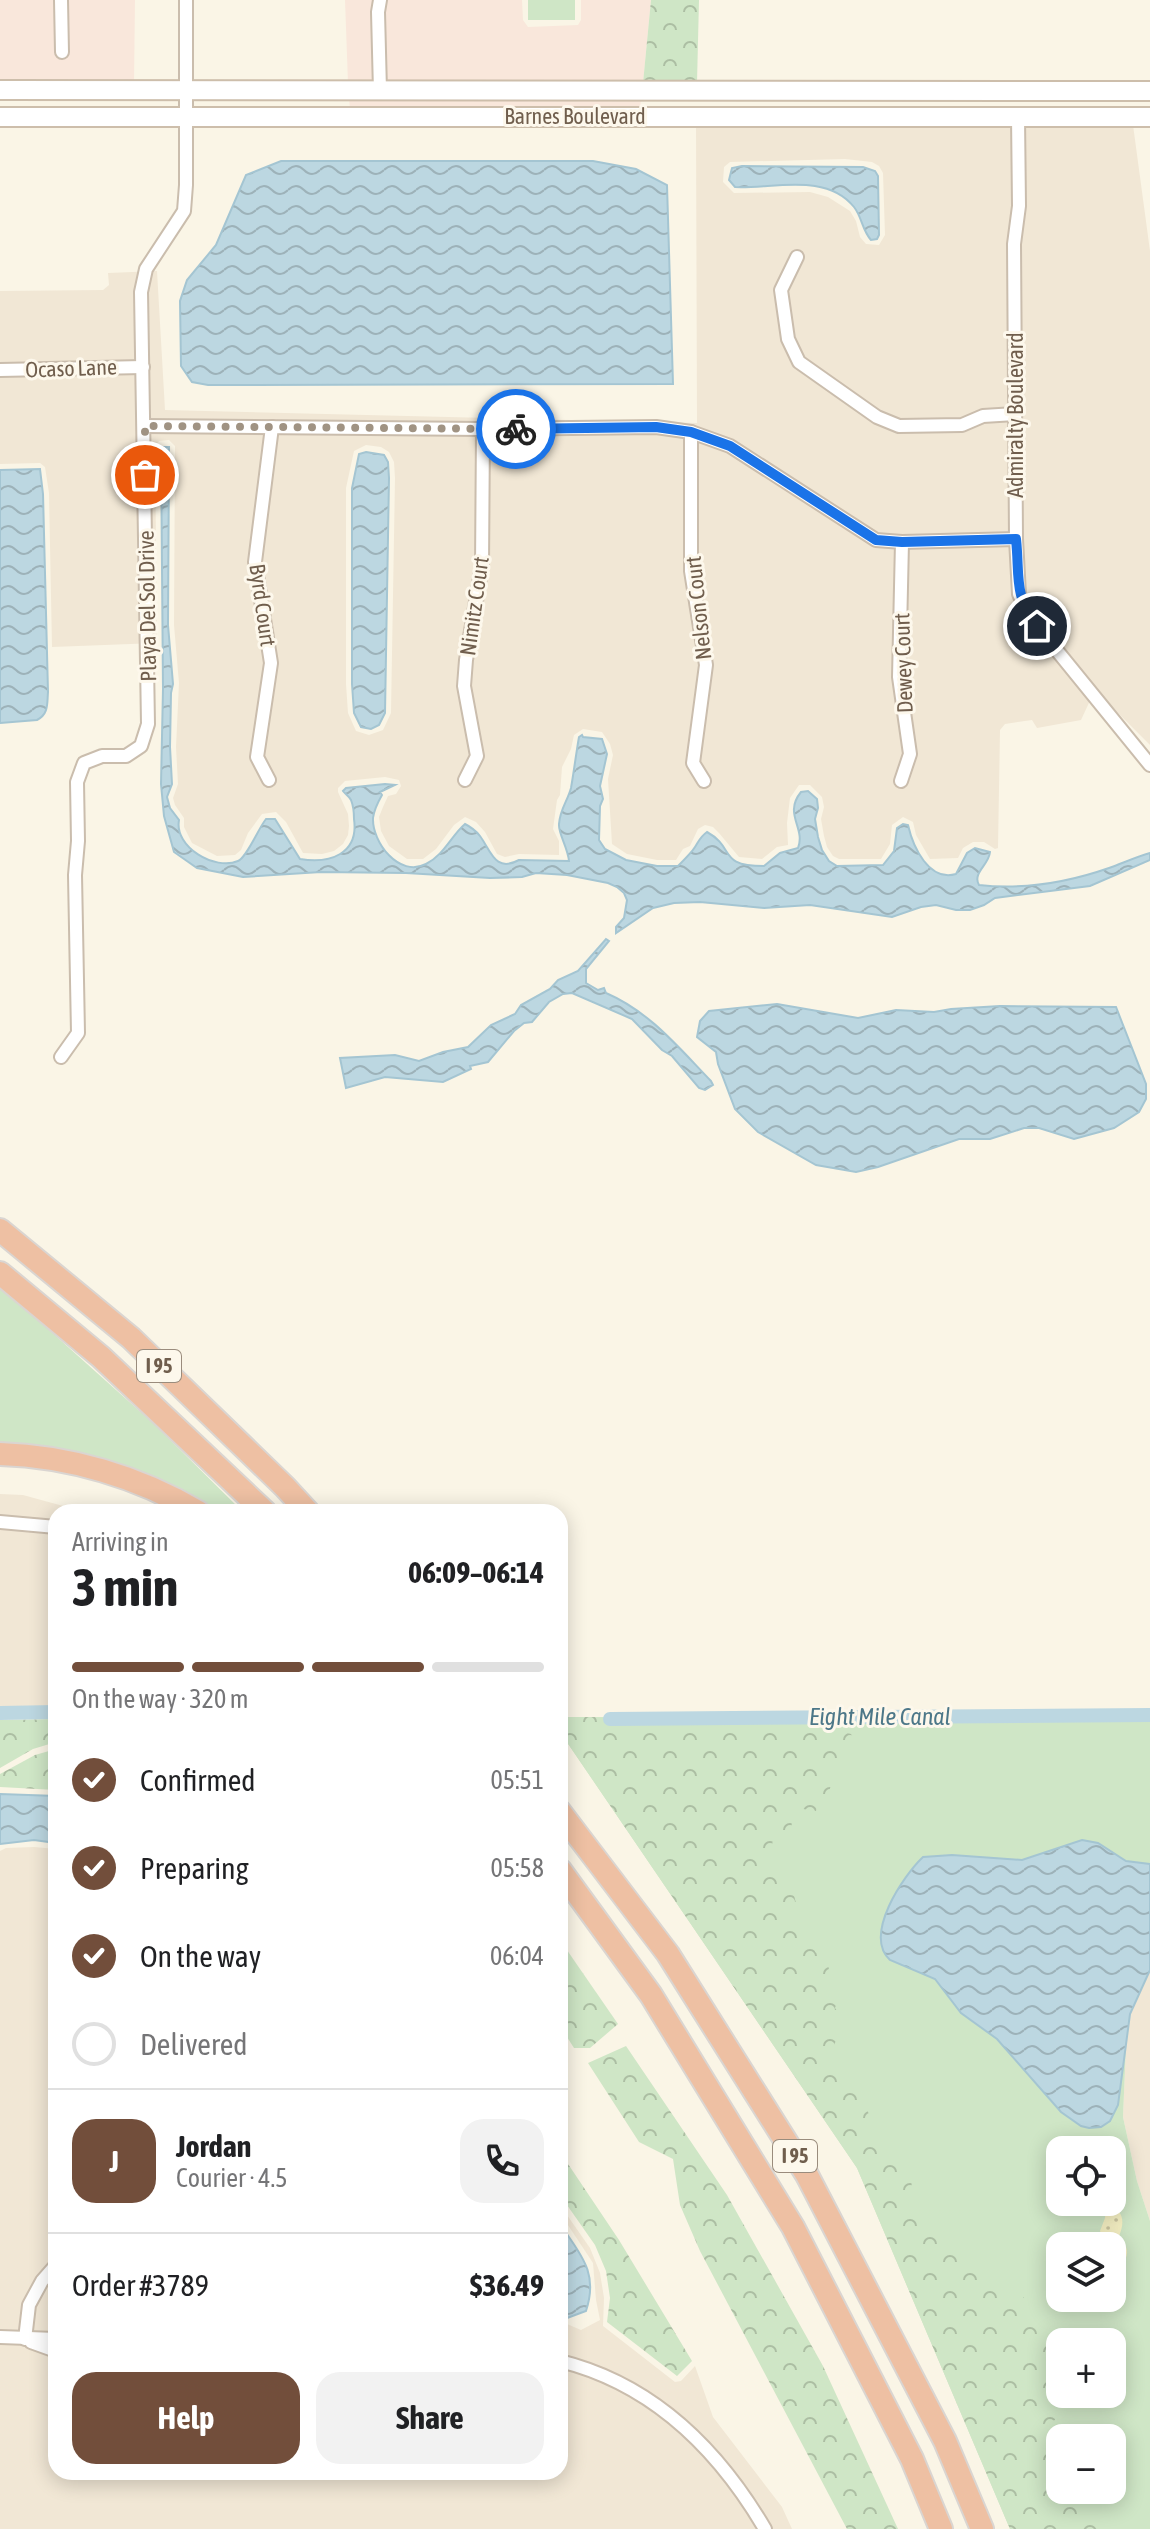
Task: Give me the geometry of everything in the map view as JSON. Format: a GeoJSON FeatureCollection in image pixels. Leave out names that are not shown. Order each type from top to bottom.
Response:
{"type":"FeatureCollection","features":[{"type":"Feature","properties":{"kind":"highway","name":"I 95"},"geometry":{"type":"LineString","coordinates":[[0,1230],[131,1338],[301,1504]]}},
{"type":"Feature","properties":{"kind":"highway","name":"I 95"},"geometry":{"type":"LineString","coordinates":[[0,1273],[101,1357],[257,1504]]}},
{"type":"Feature","properties":{"kind":"highway"},"geometry":{"type":"LineString","coordinates":[[0,1454],[77,1463],[138,1483],[181,1504]]}},
{"type":"Feature","properties":{"kind":"highway","name":"I 95"},"geometry":{"type":"LineString","coordinates":[[568,1823],[668,1954],[807,2175],[945,2441],[982,2529]]}},
{"type":"Feature","properties":{"kind":"highway","name":"I 95"},"geometry":{"type":"LineString","coordinates":[[568,1881],[651,1995],[793,2227],[912,2459],[941,2529]]}},
{"type":"Feature","properties":{"kind":"main road","name":"Barnes Boulevard"},"geometry":{"type":"LineString","coordinates":[[1,90],[1150,91]]}},
{"type":"Feature","properties":{"kind":"main road"},"geometry":{"type":"LineString","coordinates":[[876,117],[906,105],[987,103],[1000,91]]}},
{"type":"Feature","properties":{"kind":"main road"},"geometry":{"type":"LineString","coordinates":[[1018,117],[1054,101],[1150,101]]}},
{"type":"Feature","properties":{"kind":"main road","name":"Barnes Boulevard"},"geometry":{"type":"LineString","coordinates":[[0,117],[1150,117]]}},
{"type":"Feature","properties":{"kind":"street"},"geometry":{"type":"LineString","coordinates":[[61,0],[62,52]]}},
{"type":"Feature","properties":{"kind":"street","name":"Playa Del Sol Drive"},"geometry":{"type":"LineString","coordinates":[[61,1057],[78,1033],[77,782],[84,763],[102,756],[126,756],[141,746],[148,724],[141,292],[146,269],[184,211],[186,0]]}},
{"type":"Feature","properties":{"kind":"street"},"geometry":{"type":"LineString","coordinates":[[380,0],[380,91]]}},
{"type":"Feature","properties":{"kind":"street","name":"Admiralty Boulevard"},"geometry":{"type":"LineString","coordinates":[[1018,117],[1019,206],[1014,236],[1019,594],[1027,613],[1150,765]]}},
{"type":"Feature","properties":{"kind":"street"},"geometry":{"type":"LineString","coordinates":[[797,257],[781,290],[788,339],[799,362],[877,417],[899,426],[962,425],[983,416],[1015,414]]}},
{"type":"Feature","properties":{"kind":"street","name":"Ocaso Lane"},"geometry":{"type":"LineString","coordinates":[[0,370],[143,367]]}},
{"type":"Feature","properties":{"kind":"street"},"geometry":{"type":"LineString","coordinates":[[145,426],[656,427],[691,432],[730,446],[876,540],[1016,539]]}},
{"type":"Feature","properties":{"kind":"street","name":"Byrd Court"},"geometry":{"type":"LineString","coordinates":[[269,780],[257,757],[271,663],[255,562],[272,427]]}},
{"type":"Feature","properties":{"kind":"street","name":"Nimitz Court"},"geometry":{"type":"LineString","coordinates":[[465,780],[477,756],[464,686],[482,566],[483,429]]}},
{"type":"Feature","properties":{"kind":"street","name":"Nelson Court"},"geometry":{"type":"LineString","coordinates":[[691,432],[691,571],[706,665],[693,763],[704,781]]}},
{"type":"Feature","properties":{"kind":"street","name":"Dewey Court"},"geometry":{"type":"LineString","coordinates":[[901,781],[910,754],[899,677],[902,542]]}},
{"type":"Feature","properties":{"kind":"street"},"geometry":{"type":"LineString","coordinates":[[0,1522],[48,1526]]}},
{"type":"Feature","properties":{"kind":"street"},"geometry":{"type":"LineString","coordinates":[[25,2339],[29,2305],[48,2274]]}},
{"type":"Feature","properties":{"kind":"street"},"geometry":{"type":"LineString","coordinates":[[0,2337],[48,2339]]}},
{"type":"Feature","properties":{"kind":"street"},"geometry":{"type":"LineString","coordinates":[[25,2339],[48,2348]]}},
{"type":"Feature","properties":{"kind":"street"},"geometry":{"type":"LineString","coordinates":[[568,2363],[584,2367],[652,2401],[706,2446],[742,2490],[765,2529]]}},
{"type":"Feature","properties":{"kind":"shaded area"},"geometry":{"type":"Polygon","coordinates":[[[0,0],[135,0],[134,83],[0,83],[0,0]]]}},
{"type":"Feature","properties":{"kind":"shaded area"},"geometry":{"type":"Polygon","coordinates":[[[345,0],[522,0],[523,20],[528,27],[578,25],[581,0],[651,0],[643,83],[348,83],[345,0]]]}},
{"type":"Feature","properties":{"kind":"shaded area"},"geometry":{"type":"Polygon","coordinates":[[[349,98],[641,99],[640,109],[350,109],[349,98]]]}},
{"type":"Feature","properties":{"kind":"shaded area"},"geometry":{"type":"Polygon","coordinates":[[[696,124],[1133,125],[1150,251],[1150,745],[1094,692],[1081,720],[1037,728],[1032,720],[1005,724],[1000,730],[998,848],[984,842],[973,842],[963,848],[958,858],[930,859],[916,835],[913,822],[903,817],[892,825],[890,844],[881,859],[839,859],[827,847],[821,819],[824,807],[822,797],[810,785],[799,785],[790,798],[788,845],[777,847],[762,859],[739,857],[713,827],[705,825],[698,829],[690,846],[683,849],[676,860],[627,854],[612,844],[608,779],[613,755],[610,744],[602,732],[583,729],[574,735],[562,767],[553,829],[559,841],[559,855],[519,854],[505,857],[497,854],[485,832],[476,822],[465,817],[423,859],[407,859],[389,846],[381,831],[379,817],[383,807],[388,796],[396,794],[401,786],[399,780],[385,777],[345,781],[338,788],[349,826],[343,844],[334,851],[303,853],[286,822],[276,812],[262,814],[235,855],[217,856],[192,843],[173,798],[178,784],[179,683],[174,625],[175,446],[169,440],[159,441],[155,447],[157,643],[52,647],[49,493],[45,467],[40,463],[0,464],[0,291],[103,290],[109,285],[108,273],[157,271],[165,410],[697,423],[696,124]],[[845,159],[730,162],[724,167],[723,182],[734,193],[810,192],[828,197],[850,211],[866,244],[879,245],[885,235],[883,173],[872,162],[845,159]],[[366,445],[354,451],[346,488],[346,684],[348,713],[356,731],[369,735],[383,730],[391,713],[395,478],[394,462],[389,452],[381,447],[366,445]]]}},
{"type":"Feature","properties":{"kind":"shaded area"},"geometry":{"type":"Polygon","coordinates":[[[0,1494],[23,1495],[56,1504],[48,1504],[48,1713],[0,1713],[0,1494]]]}},
{"type":"Feature","properties":{"kind":"shaded area"},"geometry":{"type":"Polygon","coordinates":[[[6,1848],[48,1848],[48,2480],[568,2480],[568,2324],[581,2330],[600,2320],[593,2263],[568,2225],[568,2216],[590,2248],[600,2273],[604,2298],[603,2326],[675,2382],[681,2381],[695,2366],[713,2417],[782,2507],[792,2529],[0,2529],[0,1851],[6,1848]]]}},
{"type":"Feature","properties":{"kind":"shaded area"},"geometry":{"type":"Polygon","coordinates":[[[1150,1970],[1150,2221],[1137,2181],[1123,2117],[1130,2015],[1150,1970]]]}},
{"type":"Feature","properties":{"kind":"green space"},"geometry":{"type":"Polygon","coordinates":[[[528,0],[575,0],[575,20],[528,20],[528,0]]]}},
{"type":"Feature","properties":{"kind":"green space"},"geometry":{"type":"Polygon","coordinates":[[[651,0],[699,0],[697,83],[643,83],[651,0]]]}},
{"type":"Feature","properties":{"kind":"green space"},"geometry":{"type":"Polygon","coordinates":[[[0,1286],[154,1424],[235,1504],[195,1504],[166,1488],[0,1448],[0,1286]]]}},
{"type":"Feature","properties":{"kind":"green space"},"geometry":{"type":"Polygon","coordinates":[[[568,1717],[1150,1718],[1145,1722],[1134,1720],[1124,1724],[1101,1718],[1064,1724],[1050,1720],[1036,1725],[1024,1721],[999,1726],[985,1720],[972,1724],[951,1721],[916,1726],[904,1732],[896,1731],[892,1726],[879,1729],[867,1722],[839,1726],[840,1731],[851,1734],[854,1739],[851,1742],[858,1755],[856,1763],[849,1764],[834,1775],[828,1795],[817,1795],[816,1811],[803,1809],[802,1815],[791,1815],[792,1828],[773,1838],[770,1863],[786,1872],[797,1907],[794,1914],[798,1927],[826,1962],[828,1976],[838,1990],[835,2008],[842,2029],[833,2053],[839,2057],[842,2068],[850,2071],[870,2116],[881,2123],[879,2129],[884,2140],[896,2149],[900,2158],[898,2163],[911,2179],[913,2196],[919,2201],[933,2234],[944,2250],[968,2261],[1012,2293],[1021,2295],[1031,2305],[1032,2315],[1040,2316],[1046,2329],[1046,2408],[1053,2408],[1055,2420],[1041,2425],[1046,2454],[1046,2504],[1081,2507],[1087,2519],[1097,2522],[1100,2529],[1010,2529],[857,2168],[568,1744],[568,1717]]]}},
{"type":"Feature","properties":{"kind":"green space"},"geometry":{"type":"Polygon","coordinates":[[[568,1718],[1150,1718],[1150,1970],[1130,2015],[1123,2117],[1137,2181],[1150,2221],[1150,2529],[1010,2529],[857,2168],[568,1744],[568,1718]]]}},
{"type":"Feature","properties":{"kind":"green space"},"geometry":{"type":"Polygon","coordinates":[[[48,1719],[48,1744],[33,1749],[0,1768],[0,1720],[48,1719]]]}},
{"type":"Feature","properties":{"kind":"green space"},"geometry":{"type":"Polygon","coordinates":[[[48,1751],[48,1790],[0,1787],[0,1774],[48,1751]]]}},
{"type":"Feature","properties":{"kind":"green space"},"geometry":{"type":"Polygon","coordinates":[[[568,1952],[618,2024],[590,2048],[574,2048],[568,2039],[568,1952]]]}},
{"type":"Feature","properties":{"kind":"green space"},"geometry":{"type":"Polygon","coordinates":[[[626,2046],[727,2195],[823,2366],[898,2529],[847,2529],[700,2251],[680,2205],[673,2159],[639,2142],[588,2063],[626,2046]]]}},
{"type":"Feature","properties":{"kind":"green space"},"geometry":{"type":"Polygon","coordinates":[[[568,2164],[619,2240],[692,2361],[677,2376],[607,2322],[610,2298],[606,2271],[595,2245],[568,2206],[568,2164]]]}},
{"type":"Feature","properties":{"kind":"sand"},"geometry":{"type":"Polygon","coordinates":[[[1121,2216],[1121,2232],[1100,2232],[1105,2218],[1121,2216]]]}},
{"type":"Feature","properties":{"kind":"water"},"geometry":{"type":"Polygon","coordinates":[[[281,161],[593,161],[636,169],[667,185],[673,384],[208,385],[192,382],[181,366],[180,301],[187,280],[216,245],[246,175],[281,161]]]}},
{"type":"Feature","properties":{"kind":"water"},"geometry":{"type":"Polygon","coordinates":[[[863,167],[875,171],[878,176],[877,239],[871,240],[868,236],[854,207],[829,189],[798,185],[735,187],[729,180],[732,168],[863,167]]]}},
{"type":"Feature","properties":{"kind":"water"},"geometry":{"type":"Polygon","coordinates":[[[161,447],[169,447],[168,625],[173,684],[172,784],[167,797],[170,808],[179,820],[183,839],[208,860],[218,863],[238,861],[266,819],[275,819],[300,859],[332,858],[347,848],[354,831],[352,802],[343,791],[346,788],[385,784],[395,785],[380,792],[382,795],[376,806],[374,827],[382,847],[397,862],[406,866],[416,867],[432,860],[465,824],[504,864],[519,860],[569,861],[559,824],[571,788],[579,737],[582,735],[602,739],[607,754],[600,786],[603,799],[599,840],[605,849],[626,860],[657,866],[678,866],[707,832],[739,863],[764,866],[780,853],[798,848],[800,841],[794,807],[801,792],[808,791],[817,799],[815,819],[822,850],[829,861],[837,866],[883,865],[894,851],[897,828],[903,824],[908,825],[924,861],[938,873],[956,874],[967,853],[975,848],[990,852],[979,873],[979,885],[1012,887],[1045,884],[1093,873],[1150,853],[1150,860],[1090,886],[995,898],[970,910],[936,905],[892,917],[810,905],[764,908],[700,902],[674,903],[653,908],[616,933],[616,927],[624,918],[627,900],[624,893],[608,883],[567,875],[536,873],[522,877],[490,878],[321,872],[243,877],[197,868],[174,852],[164,816],[161,784],[161,447]]]}},
{"type":"Feature","properties":{"kind":"water"},"geometry":{"type":"Polygon","coordinates":[[[359,454],[384,455],[388,462],[389,478],[385,713],[379,725],[371,729],[361,727],[354,713],[352,684],[352,488],[359,454]]]}},
{"type":"Feature","properties":{"kind":"water"},"geometry":{"type":"Polygon","coordinates":[[[40,469],[47,704],[44,715],[37,720],[0,723],[0,470],[40,469]]]}},
{"type":"Feature","properties":{"kind":"water"},"geometry":{"type":"Polygon","coordinates":[[[606,939],[609,941],[586,969],[586,983],[598,990],[604,988],[606,993],[650,1020],[713,1085],[705,1090],[699,1088],[672,1056],[632,1019],[572,993],[549,1002],[532,1022],[524,1023],[514,1031],[488,1062],[470,1066],[471,1069],[443,1082],[385,1077],[346,1088],[340,1058],[395,1055],[419,1061],[468,1047],[491,1025],[515,1014],[521,1005],[550,989],[558,980],[578,971],[606,939]]]}},
{"type":"Feature","properties":{"kind":"water"},"geometry":{"type":"Polygon","coordinates":[[[777,1004],[858,1018],[896,1010],[934,1012],[1000,1006],[1116,1007],[1146,1084],[1146,1099],[1139,1112],[1114,1128],[1074,1139],[1039,1128],[1024,1128],[990,1139],[959,1139],[856,1172],[816,1165],[758,1132],[735,1109],[716,1052],[697,1037],[700,1021],[709,1011],[777,1004]]]}},
{"type":"Feature","properties":{"kind":"water"},"geometry":{"type":"Polygon","coordinates":[[[0,1794],[48,1796],[48,1842],[34,1840],[0,1844],[0,1794]]]}},
{"type":"Feature","properties":{"kind":"water"},"geometry":{"type":"Polygon","coordinates":[[[1082,1840],[1098,1843],[1126,1861],[1150,1864],[1150,1970],[1130,2014],[1118,2105],[1110,2121],[1101,2127],[1089,2128],[1061,2112],[997,2039],[961,2013],[935,1979],[890,1960],[883,1949],[881,1936],[889,1906],[923,1857],[952,1855],[1022,1860],[1082,1840]]]}},
{"type":"Feature","properties":{"kind":"water"},"geometry":{"type":"Polygon","coordinates":[[[568,2236],[589,2274],[586,2311],[568,2318],[568,2236]]]}},
{"type":"Feature","properties":{"kind":"waterway","name":"Eight Mile Canal"},"geometry":{"type":"LineString","coordinates":[[0,1713],[48,1712]]}},
{"type":"Feature","properties":{"kind":"waterway","name":"Eight Mile Canal"},"geometry":{"type":"LineString","coordinates":[[610,1719],[1150,1715]]}},
{"type":"Feature","properties":{"kind":"way so far"},"geometry":{"type":"LineString","coordinates":[[145,475],[145,426],[516,429]]}},
{"type":"Feature","properties":{"kind":"route"},"geometry":{"type":"LineString","coordinates":[[516,429],[656,427],[691,432],[730,446],[876,540],[1016,539],[1019,594],[1037,626]]}}]}
